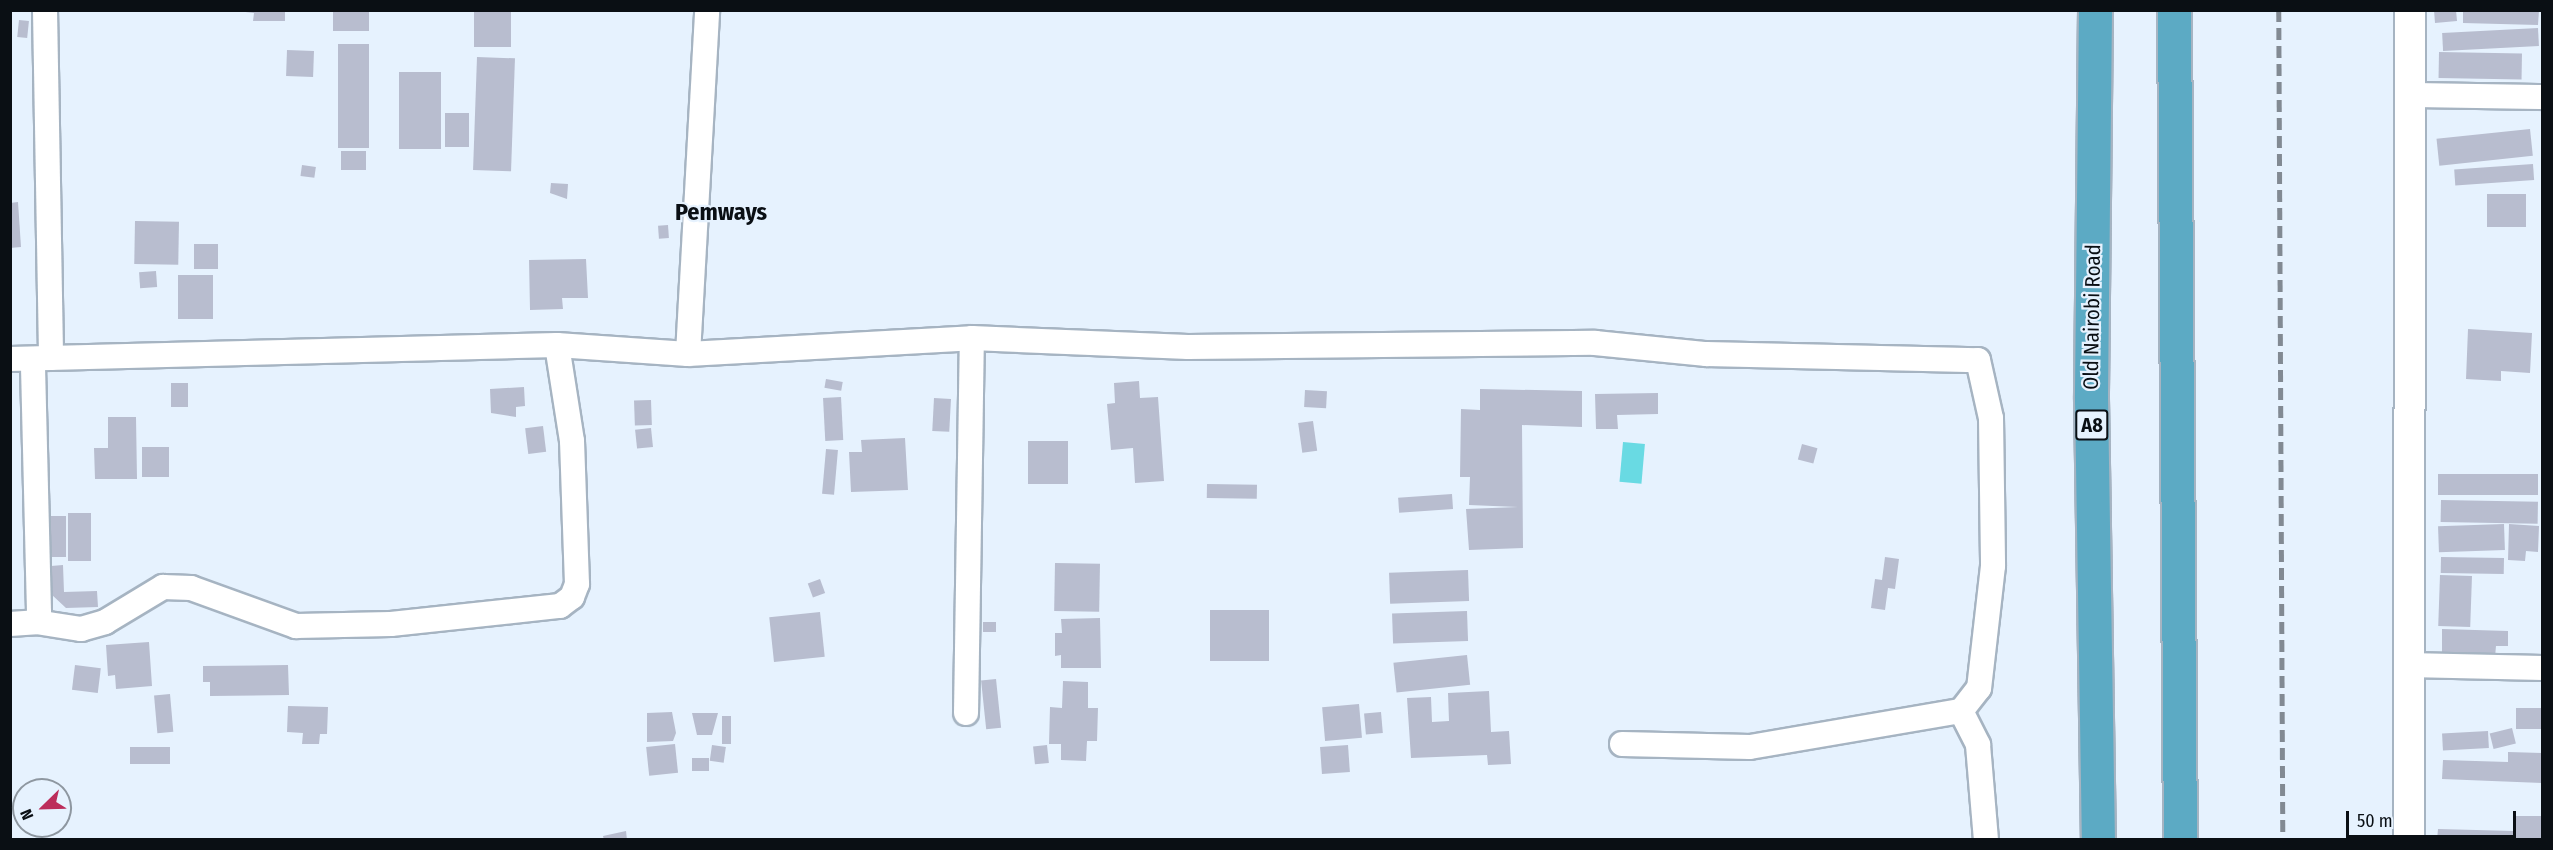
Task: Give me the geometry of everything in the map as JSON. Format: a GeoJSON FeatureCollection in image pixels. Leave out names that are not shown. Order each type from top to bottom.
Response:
{"type":"FeatureCollection","features":[{"type":"Feature","properties":{"kind":"highway","name":"Old Nairobi Road"},"geometry":{"type":"LineString","coordinates":[[2095,10],[2091,399],[2098,840]]}},
{"type":"Feature","properties":{"kind":"highway"},"geometry":{"type":"LineString","coordinates":[[2174,10],[2180,840]]}},
{"type":"Feature","properties":{"kind":"street"},"geometry":{"type":"LineString","coordinates":[[36,622],[39,528],[31,358],[45,10]]}},
{"type":"Feature","properties":{"kind":"street"},"geometry":{"type":"LineString","coordinates":[[688,354],[706,10]]}},
{"type":"Feature","properties":{"kind":"street"},"geometry":{"type":"LineString","coordinates":[[2409,840],[2410,10]]}},
{"type":"Feature","properties":{"kind":"street"},"geometry":{"type":"LineString","coordinates":[[2411,95],[2542,97]]}},
{"type":"Feature","properties":{"kind":"street"},"geometry":{"type":"LineString","coordinates":[[31,358],[556,345],[688,354],[972,338],[1188,347],[1595,343],[1706,354],[1978,360],[1991,418],[1994,566],[1979,688],[1961,711],[1750,747],[1622,744]]}},
{"type":"Feature","properties":{"kind":"street"},"geometry":{"type":"LineString","coordinates":[[966,713],[972,338]]}},
{"type":"Feature","properties":{"kind":"street"},"geometry":{"type":"LineString","coordinates":[[10,624],[36,622],[89,627],[105,622],[163,587],[191,588],[296,626],[391,624],[560,606],[572,597],[577,584],[572,441],[556,345]]}},
{"type":"Feature","properties":{"kind":"street"},"geometry":{"type":"LineString","coordinates":[[2409,665],[2542,668]]}},
{"type":"Feature","properties":{"kind":"street"},"geometry":{"type":"LineString","coordinates":[[1961,711],[1978,746],[1986,840]]}},
{"type":"Feature","properties":{"kind":"water"},"geometry":{"type":"Polygon","coordinates":[[[1623,442],[1645,444],[1641,484],[1620,482],[1623,442]]]}},
{"type":"Feature","properties":{"kind":"building"},"geometry":{"type":"Polygon","coordinates":[[[228,10],[285,10],[285,21],[253,21],[254,13],[228,10]]]}},
{"type":"Feature","properties":{"kind":"building"},"geometry":{"type":"Polygon","coordinates":[[[333,10],[369,10],[369,31],[333,31],[333,10]]]}},
{"type":"Feature","properties":{"kind":"building"},"geometry":{"type":"Polygon","coordinates":[[[474,10],[511,10],[511,47],[474,47],[474,10]]]}},
{"type":"Feature","properties":{"kind":"building"},"geometry":{"type":"Polygon","coordinates":[[[2434,10],[2456,10],[2457,21],[2435,23],[2434,10]]]}},
{"type":"Feature","properties":{"kind":"building"},"geometry":{"type":"Polygon","coordinates":[[[2463,10],[2539,10],[2538,25],[2463,23],[2463,10]]]}},
{"type":"Feature","properties":{"kind":"building"},"geometry":{"type":"Polygon","coordinates":[[[19,20],[29,21],[27,38],[17,37],[19,20]]]}},
{"type":"Feature","properties":{"kind":"building"},"geometry":{"type":"Polygon","coordinates":[[[2538,28],[2539,46],[2443,51],[2442,33],[2538,28]]]}},
{"type":"Feature","properties":{"kind":"building"},"geometry":{"type":"Polygon","coordinates":[[[338,44],[369,44],[369,148],[338,148],[338,44]]]}},
{"type":"Feature","properties":{"kind":"building"},"geometry":{"type":"Polygon","coordinates":[[[287,50],[314,51],[313,77],[286,76],[287,50]]]}},
{"type":"Feature","properties":{"kind":"building"},"geometry":{"type":"Polygon","coordinates":[[[2439,52],[2522,53],[2522,79],[2439,78],[2439,52]]]}},
{"type":"Feature","properties":{"kind":"building"},"geometry":{"type":"Polygon","coordinates":[[[477,57],[515,58],[511,171],[473,170],[477,57]]]}},
{"type":"Feature","properties":{"kind":"building"},"geometry":{"type":"Polygon","coordinates":[[[399,72],[441,72],[441,149],[399,149],[399,72]]]}},
{"type":"Feature","properties":{"kind":"building"},"geometry":{"type":"Polygon","coordinates":[[[445,113],[469,113],[469,147],[445,147],[445,113]]]}},
{"type":"Feature","properties":{"kind":"building"},"geometry":{"type":"Polygon","coordinates":[[[2530,129],[2533,156],[2439,166],[2437,139],[2530,129]]]}},
{"type":"Feature","properties":{"kind":"building"},"geometry":{"type":"Polygon","coordinates":[[[341,151],[366,151],[366,170],[341,170],[341,151]]]}},
{"type":"Feature","properties":{"kind":"building"},"geometry":{"type":"Polygon","coordinates":[[[2533,164],[2534,180],[2455,185],[2454,170],[2533,164]]]}},
{"type":"Feature","properties":{"kind":"building"},"geometry":{"type":"Polygon","coordinates":[[[302,165],[316,167],[314,178],[300,176],[302,165]]]}},
{"type":"Feature","properties":{"kind":"building"},"geometry":{"type":"Polygon","coordinates":[[[551,183],[568,184],[567,199],[550,193],[551,183]]]}},
{"type":"Feature","properties":{"kind":"building"},"geometry":{"type":"Polygon","coordinates":[[[2487,194],[2526,194],[2526,227],[2487,227],[2487,194]]]}},
{"type":"Feature","properties":{"kind":"building"},"geometry":{"type":"Polygon","coordinates":[[[18,202],[21,247],[10,248],[10,203],[18,202]]]}},
{"type":"Feature","properties":{"kind":"building"},"geometry":{"type":"Polygon","coordinates":[[[135,221],[179,222],[178,265],[134,264],[135,221]]]}},
{"type":"Feature","properties":{"kind":"building"},"geometry":{"type":"Polygon","coordinates":[[[668,225],[669,238],[659,239],[658,226],[668,225]]]}},
{"type":"Feature","properties":{"kind":"building"},"geometry":{"type":"Polygon","coordinates":[[[194,244],[218,244],[218,269],[194,269],[194,244]]]}},
{"type":"Feature","properties":{"kind":"building"},"geometry":{"type":"Polygon","coordinates":[[[586,259],[588,298],[562,298],[563,309],[530,310],[529,260],[586,259]]]}},
{"type":"Feature","properties":{"kind":"building"},"geometry":{"type":"Polygon","coordinates":[[[156,271],[157,287],[140,288],[139,272],[156,271]]]}},
{"type":"Feature","properties":{"kind":"building"},"geometry":{"type":"Polygon","coordinates":[[[178,275],[213,275],[213,319],[178,319],[178,275]]]}},
{"type":"Feature","properties":{"kind":"building"},"geometry":{"type":"Polygon","coordinates":[[[2468,329],[2532,333],[2530,373],[2501,371],[2501,381],[2466,379],[2468,329]]]}},
{"type":"Feature","properties":{"kind":"building"},"geometry":{"type":"Polygon","coordinates":[[[826,379],[843,382],[841,391],[824,388],[826,379]]]}},
{"type":"Feature","properties":{"kind":"building"},"geometry":{"type":"Polygon","coordinates":[[[1139,381],[1140,398],[1158,397],[1164,481],[1135,483],[1133,448],[1111,450],[1107,404],[1115,403],[1114,383],[1139,381]]]}},
{"type":"Feature","properties":{"kind":"building"},"geometry":{"type":"Polygon","coordinates":[[[171,383],[188,383],[188,407],[171,407],[171,383]]]}},
{"type":"Feature","properties":{"kind":"building"},"geometry":{"type":"Polygon","coordinates":[[[524,387],[525,406],[516,407],[516,417],[491,413],[490,389],[524,387]]]}},
{"type":"Feature","properties":{"kind":"building"},"geometry":{"type":"Polygon","coordinates":[[[1480,389],[1582,391],[1582,427],[1522,425],[1523,548],[1469,550],[1466,509],[1518,507],[1469,505],[1470,477],[1460,477],[1461,409],[1480,410],[1480,389]]]}},
{"type":"Feature","properties":{"kind":"building"},"geometry":{"type":"Polygon","coordinates":[[[1305,390],[1327,391],[1326,408],[1304,407],[1305,390]]]}},
{"type":"Feature","properties":{"kind":"building"},"geometry":{"type":"Polygon","coordinates":[[[1658,393],[1658,414],[1617,415],[1618,429],[1596,429],[1595,394],[1658,393]]]}},
{"type":"Feature","properties":{"kind":"building"},"geometry":{"type":"Polygon","coordinates":[[[841,397],[843,440],[825,441],[823,398],[841,397]]]}},
{"type":"Feature","properties":{"kind":"building"},"geometry":{"type":"Polygon","coordinates":[[[934,398],[951,399],[949,432],[932,431],[934,398]]]}},
{"type":"Feature","properties":{"kind":"building"},"geometry":{"type":"Polygon","coordinates":[[[651,400],[652,425],[635,426],[634,401],[651,400]]]}},
{"type":"Feature","properties":{"kind":"building"},"geometry":{"type":"Polygon","coordinates":[[[108,417],[136,417],[137,479],[95,479],[94,448],[108,448],[108,417]]]}},
{"type":"Feature","properties":{"kind":"building"},"geometry":{"type":"Polygon","coordinates":[[[1313,421],[1317,451],[1302,453],[1298,423],[1313,421]]]}},
{"type":"Feature","properties":{"kind":"building"},"geometry":{"type":"Polygon","coordinates":[[[543,426],[546,452],[528,454],[525,428],[543,426]]]}},
{"type":"Feature","properties":{"kind":"building"},"geometry":{"type":"Polygon","coordinates":[[[651,428],[653,447],[637,449],[635,430],[651,428]]]}},
{"type":"Feature","properties":{"kind":"building"},"geometry":{"type":"Polygon","coordinates":[[[905,438],[908,490],[851,492],[849,452],[862,452],[861,440],[905,438]]]}},
{"type":"Feature","properties":{"kind":"building"},"geometry":{"type":"Polygon","coordinates":[[[1028,441],[1068,441],[1068,484],[1028,484],[1028,441]]]}},
{"type":"Feature","properties":{"kind":"building"},"geometry":{"type":"Polygon","coordinates":[[[1802,444],[1817,448],[1813,464],[1798,459],[1802,444]]]}},
{"type":"Feature","properties":{"kind":"building"},"geometry":{"type":"Polygon","coordinates":[[[142,447],[169,447],[169,477],[142,477],[142,447]]]}},
{"type":"Feature","properties":{"kind":"building"},"geometry":{"type":"Polygon","coordinates":[[[826,449],[838,450],[834,495],[822,494],[826,449]]]}},
{"type":"Feature","properties":{"kind":"building"},"geometry":{"type":"Polygon","coordinates":[[[2438,474],[2538,474],[2538,495],[2438,495],[2438,474]]]}},
{"type":"Feature","properties":{"kind":"building"},"geometry":{"type":"Polygon","coordinates":[[[1207,484],[1257,485],[1257,499],[1207,498],[1207,484]]]}},
{"type":"Feature","properties":{"kind":"building"},"geometry":{"type":"Polygon","coordinates":[[[1452,494],[1453,509],[1399,513],[1398,498],[1452,494]]]}},
{"type":"Feature","properties":{"kind":"building"},"geometry":{"type":"Polygon","coordinates":[[[2441,500],[2538,502],[2538,524],[2441,522],[2441,500]]]}},
{"type":"Feature","properties":{"kind":"building"},"geometry":{"type":"Polygon","coordinates":[[[68,513],[91,513],[91,561],[68,561],[68,513]]]}},
{"type":"Feature","properties":{"kind":"building"},"geometry":{"type":"Polygon","coordinates":[[[49,516],[66,516],[66,557],[49,557],[49,516]]]}},
{"type":"Feature","properties":{"kind":"building"},"geometry":{"type":"Polygon","coordinates":[[[2504,524],[2505,550],[2439,552],[2438,526],[2504,524]]]}},
{"type":"Feature","properties":{"kind":"building"},"geometry":{"type":"Polygon","coordinates":[[[2509,524],[2539,526],[2538,552],[2526,551],[2525,561],[2508,560],[2509,524]]]}},
{"type":"Feature","properties":{"kind":"building"},"geometry":{"type":"Polygon","coordinates":[[[1885,557],[1899,559],[1895,589],[1888,588],[1885,610],[1871,608],[1875,579],[1882,580],[1885,557]]]}},
{"type":"Feature","properties":{"kind":"building"},"geometry":{"type":"Polygon","coordinates":[[[2441,557],[2504,558],[2504,574],[2441,573],[2441,557]]]}},
{"type":"Feature","properties":{"kind":"building"},"geometry":{"type":"Polygon","coordinates":[[[1055,563],[1100,564],[1099,612],[1054,611],[1055,563]]]}},
{"type":"Feature","properties":{"kind":"building"},"geometry":{"type":"Polygon","coordinates":[[[63,565],[64,592],[97,591],[98,607],[66,608],[51,594],[51,566],[63,565]]]}},
{"type":"Feature","properties":{"kind":"building"},"geometry":{"type":"Polygon","coordinates":[[[1468,570],[1469,601],[1390,604],[1389,573],[1468,570]]]}},
{"type":"Feature","properties":{"kind":"building"},"geometry":{"type":"Polygon","coordinates":[[[2440,575],[2472,576],[2470,627],[2438,626],[2440,575]]]}},
{"type":"Feature","properties":{"kind":"building"},"geometry":{"type":"Polygon","coordinates":[[[820,579],[825,593],[813,598],[808,583],[820,579]]]}},
{"type":"Feature","properties":{"kind":"building"},"geometry":{"type":"Polygon","coordinates":[[[1210,610],[1269,610],[1269,661],[1210,661],[1210,610]]]}},
{"type":"Feature","properties":{"kind":"building"},"geometry":{"type":"Polygon","coordinates":[[[1467,611],[1468,641],[1393,644],[1392,614],[1467,611]]]}},
{"type":"Feature","properties":{"kind":"building"},"geometry":{"type":"Polygon","coordinates":[[[820,612],[825,657],[774,662],[769,617],[820,612]]]}},
{"type":"Feature","properties":{"kind":"building"},"geometry":{"type":"Polygon","coordinates":[[[1100,618],[1101,668],[1061,668],[1061,655],[1055,656],[1055,633],[1062,633],[1061,619],[1100,618]]]}},
{"type":"Feature","properties":{"kind":"building"},"geometry":{"type":"Polygon","coordinates":[[[983,622],[996,622],[996,632],[983,632],[983,622]]]}},
{"type":"Feature","properties":{"kind":"building"},"geometry":{"type":"Polygon","coordinates":[[[2442,629],[2508,631],[2508,646],[2496,646],[2495,657],[2442,656],[2442,629]]]}},
{"type":"Feature","properties":{"kind":"building"},"geometry":{"type":"Polygon","coordinates":[[[149,642],[152,686],[116,689],[115,675],[108,676],[106,645],[149,642]]]}},
{"type":"Feature","properties":{"kind":"building"},"geometry":{"type":"Polygon","coordinates":[[[1467,655],[1470,685],[1397,693],[1393,663],[1467,655]]]}},
{"type":"Feature","properties":{"kind":"building"},"geometry":{"type":"Polygon","coordinates":[[[75,665],[101,668],[98,693],[72,690],[75,665]]]}},
{"type":"Feature","properties":{"kind":"building"},"geometry":{"type":"Polygon","coordinates":[[[288,665],[289,695],[210,696],[210,682],[203,682],[203,666],[288,665]]]}},
{"type":"Feature","properties":{"kind":"building"},"geometry":{"type":"Polygon","coordinates":[[[996,679],[1001,728],[986,729],[981,681],[996,679]]]}},
{"type":"Feature","properties":{"kind":"building"},"geometry":{"type":"Polygon","coordinates":[[[1063,681],[1088,682],[1088,708],[1098,708],[1097,741],[1087,741],[1086,761],[1061,760],[1061,744],[1049,744],[1050,707],[1062,708],[1063,681]]]}},
{"type":"Feature","properties":{"kind":"building"},"geometry":{"type":"Polygon","coordinates":[[[1489,691],[1491,732],[1509,731],[1511,764],[1488,765],[1487,755],[1411,758],[1407,698],[1431,697],[1432,722],[1449,721],[1448,693],[1489,691]]]}},
{"type":"Feature","properties":{"kind":"building"},"geometry":{"type":"Polygon","coordinates":[[[170,694],[173,732],[157,733],[154,695],[170,694]]]}},
{"type":"Feature","properties":{"kind":"building"},"geometry":{"type":"Polygon","coordinates":[[[1359,704],[1362,738],[1325,741],[1322,707],[1359,704]]]}},
{"type":"Feature","properties":{"kind":"building"},"geometry":{"type":"Polygon","coordinates":[[[288,706],[328,707],[327,734],[320,734],[319,744],[302,744],[303,733],[287,732],[288,706]]]}},
{"type":"Feature","properties":{"kind":"building"},"geometry":{"type":"Polygon","coordinates":[[[2516,708],[2542,708],[2542,729],[2516,729],[2516,708]]]}},
{"type":"Feature","properties":{"kind":"building"},"geometry":{"type":"Polygon","coordinates":[[[672,712],[676,733],[673,741],[647,742],[647,713],[672,712]]]}},
{"type":"Feature","properties":{"kind":"building"},"geometry":{"type":"Polygon","coordinates":[[[1381,712],[1383,733],[1366,734],[1364,713],[1381,712]]]}},
{"type":"Feature","properties":{"kind":"building"},"geometry":{"type":"Polygon","coordinates":[[[692,713],[718,713],[712,735],[697,735],[692,713]]]}},
{"type":"Feature","properties":{"kind":"building"},"geometry":{"type":"Polygon","coordinates":[[[722,716],[731,716],[731,744],[722,744],[722,716]]]}},
{"type":"Feature","properties":{"kind":"building"},"geometry":{"type":"Polygon","coordinates":[[[2512,728],[2516,744],[2494,749],[2490,734],[2512,728]]]}},
{"type":"Feature","properties":{"kind":"building"},"geometry":{"type":"Polygon","coordinates":[[[2488,731],[2489,748],[2443,750],[2442,733],[2488,731]]]}},
{"type":"Feature","properties":{"kind":"building"},"geometry":{"type":"Polygon","coordinates":[[[675,744],[678,773],[649,776],[646,747],[675,744]]]}},
{"type":"Feature","properties":{"kind":"building"},"geometry":{"type":"Polygon","coordinates":[[[712,745],[726,747],[724,763],[710,761],[712,745]]]}},
{"type":"Feature","properties":{"kind":"building"},"geometry":{"type":"Polygon","coordinates":[[[1047,745],[1049,763],[1035,764],[1033,746],[1047,745]]]}},
{"type":"Feature","properties":{"kind":"building"},"geometry":{"type":"Polygon","coordinates":[[[1348,745],[1350,772],[1322,774],[1320,747],[1348,745]]]}},
{"type":"Feature","properties":{"kind":"building"},"geometry":{"type":"Polygon","coordinates":[[[130,747],[170,747],[170,764],[130,764],[130,747]]]}},
{"type":"Feature","properties":{"kind":"building"},"geometry":{"type":"Polygon","coordinates":[[[2508,752],[2542,753],[2542,783],[2442,779],[2443,760],[2508,762],[2508,752]]]}},
{"type":"Feature","properties":{"kind":"building"},"geometry":{"type":"Polygon","coordinates":[[[692,758],[709,758],[709,771],[692,771],[692,758]]]}},
{"type":"Feature","properties":{"kind":"building"},"geometry":{"type":"Polygon","coordinates":[[[2514,816],[2542,816],[2542,840],[2437,840],[2438,829],[2514,831],[2514,816]]]}},
{"type":"Feature","properties":{"kind":"building"},"geometry":{"type":"Polygon","coordinates":[[[626,831],[627,840],[604,840],[603,836],[626,831]]]}},
{"type":"Feature","properties":{"kind":"railway"},"geometry":{"type":"LineString","coordinates":[[2279,10],[2283,840]]}},
{"type":"Feature","properties":{"kind":"district","name":"Pemways"},"geometry":{"type":"Point","coordinates":[721,213]}}]}
